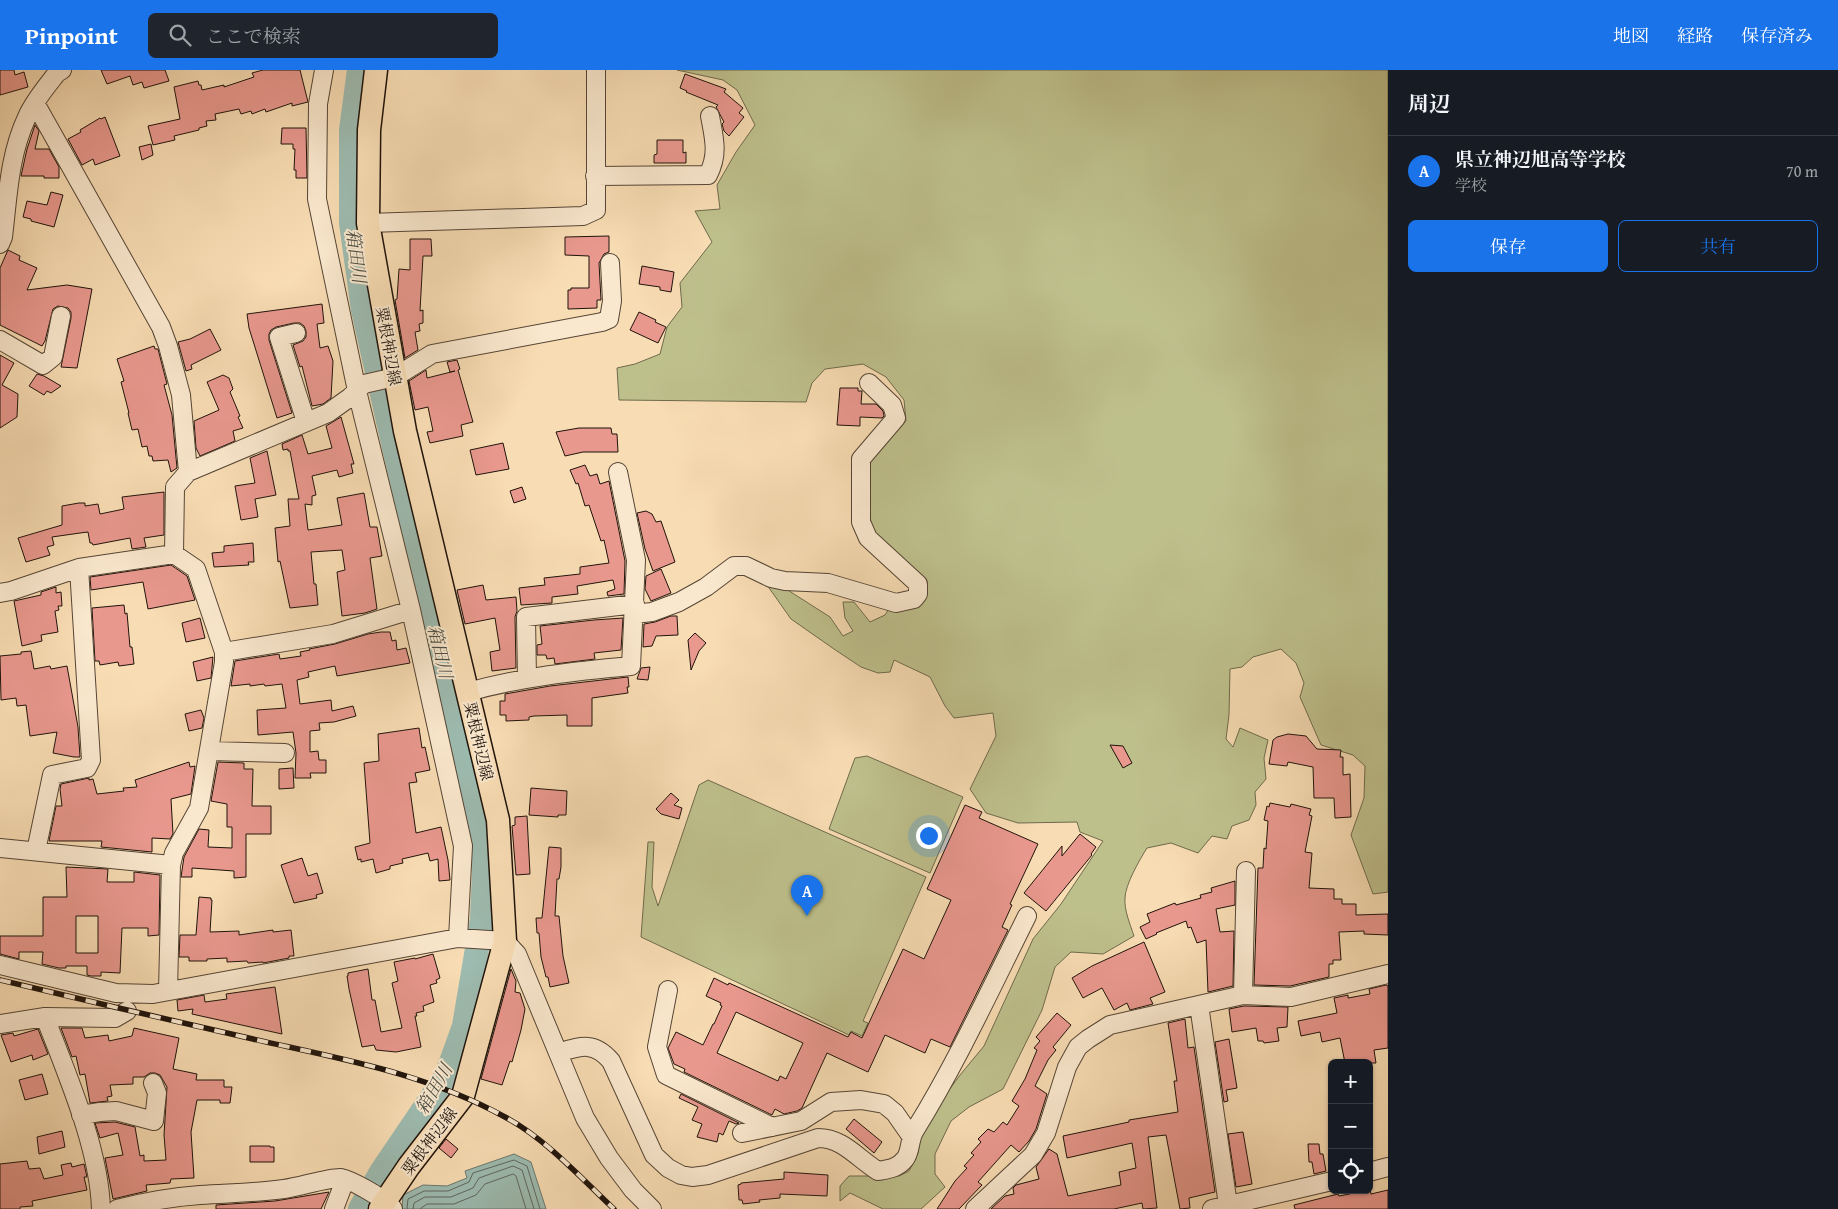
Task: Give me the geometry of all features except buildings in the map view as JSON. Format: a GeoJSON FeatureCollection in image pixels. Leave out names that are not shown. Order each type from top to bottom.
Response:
{"type":"FeatureCollection","features":[{"type":"Feature","properties":{"kind":"main road","name":"粟根神辺線"},"geometry":{"type":"LineString","coordinates":[[376,70],[369,130],[368,223],[392,378],[498,820],[502,940],[463,1096],[385,1205]]}},
{"type":"Feature","properties":{"kind":"street"},"geometry":{"type":"LineString","coordinates":[[324,70],[318,104],[317,199],[463,846],[461,937]]}},
{"type":"Feature","properties":{"kind":"street"},"geometry":{"type":"LineString","coordinates":[[368,223],[583,216],[596,210],[596,70]]}},
{"type":"Feature","properties":{"kind":"street"},"geometry":{"type":"LineString","coordinates":[[0,244],[3,237],[13,158],[21,129],[35,102],[58,71]]}},
{"type":"Feature","properties":{"kind":"street"},"geometry":{"type":"LineString","coordinates":[[35,102],[161,327],[181,395],[188,472]]}},
{"type":"Feature","properties":{"kind":"street"},"geometry":{"type":"LineString","coordinates":[[595,176],[708,175],[714,164],[715,143],[710,116]]}},
{"type":"Feature","properties":{"kind":"street"},"geometry":{"type":"LineString","coordinates":[[174,554],[175,487],[188,472],[328,413],[360,387],[392,378],[432,354],[602,322],[609,319],[612,301],[610,263]]}},
{"type":"Feature","properties":{"kind":"street"},"geometry":{"type":"LineString","coordinates":[[0,340],[43,365],[53,357],[61,316]]}},
{"type":"Feature","properties":{"kind":"street"},"geometry":{"type":"LineString","coordinates":[[296,333],[279,337],[306,422]]}},
{"type":"Feature","properties":{"kind":"street"},"geometry":{"type":"LineString","coordinates":[[527,679],[526,617],[634,609],[652,612],[679,602],[706,587],[734,566],[746,566],[771,578],[785,581],[828,583],[896,603],[914,599],[918,594],[918,584],[868,538],[861,522],[861,459],[896,418],[892,405],[869,383]]}},
{"type":"Feature","properties":{"kind":"street"},"geometry":{"type":"LineString","coordinates":[[468,692],[496,684],[527,679],[591,669],[631,666],[636,560],[618,472]]}},
{"type":"Feature","properties":{"kind":"street"},"geometry":{"type":"LineString","coordinates":[[0,593],[79,568],[174,554],[196,569],[224,652],[224,662],[199,808],[174,853],[171,865],[168,991]]}},
{"type":"Feature","properties":{"kind":"street"},"geometry":{"type":"LineString","coordinates":[[36,851],[52,776],[87,768],[91,760],[79,568]]}},
{"type":"Feature","properties":{"kind":"street"},"geometry":{"type":"LineString","coordinates":[[224,652],[333,634],[411,610]]}},
{"type":"Feature","properties":{"kind":"street"},"geometry":{"type":"LineString","coordinates":[[210,751],[285,753]]}},
{"type":"Feature","properties":{"kind":"street"},"geometry":{"type":"LineString","coordinates":[[0,848],[171,865]]}},
{"type":"Feature","properties":{"kind":"street"},"geometry":{"type":"LineString","coordinates":[[1243,995],[1246,871]]}},
{"type":"Feature","properties":{"kind":"street"},"geometry":{"type":"LineString","coordinates":[[558,1053],[582,1046],[603,1051],[612,1062],[654,1156],[668,1168],[681,1175],[692,1178],[708,1174],[818,1138],[828,1138],[839,1142],[878,1170],[889,1169],[899,1166],[907,1158],[911,1136],[937,1093],[1027,916]]}},
{"type":"Feature","properties":{"kind":"street"},"geometry":{"type":"LineString","coordinates":[[0,965],[116,993],[154,994],[461,937],[502,940],[517,954],[584,1118],[608,1158],[650,1208]]}},
{"type":"Feature","properties":{"kind":"street"},"geometry":{"type":"LineString","coordinates":[[975,1209],[1033,1155],[1046,1132],[1067,1067],[1078,1047],[1088,1038],[1110,1026],[1243,995],[1291,997],[1388,974]]}},
{"type":"Feature","properties":{"kind":"street"},"geometry":{"type":"LineString","coordinates":[[668,990],[657,1047],[666,1075],[772,1127]]}},
{"type":"Feature","properties":{"kind":"street"},"geometry":{"type":"LineString","coordinates":[[1199,1005],[1220,1207],[1328,1182]]}},
{"type":"Feature","properties":{"kind":"street"},"geometry":{"type":"LineString","coordinates":[[0,1024],[45,1017],[115,1018],[126,1011]]}},
{"type":"Feature","properties":{"kind":"street"},"geometry":{"type":"LineString","coordinates":[[45,1017],[81,1115],[91,1149],[100,1209]]}},
{"type":"Feature","properties":{"kind":"street"},"geometry":{"type":"LineString","coordinates":[[81,1115],[116,1111],[154,1121],[157,1093],[153,1083]]}},
{"type":"Feature","properties":{"kind":"street"},"geometry":{"type":"LineString","coordinates":[[742,1133],[801,1121],[831,1102],[861,1100],[884,1104],[895,1112],[911,1136]]}},
{"type":"Feature","properties":{"kind":"street"},"geometry":{"type":"LineString","coordinates":[[1373,1171],[1388,1167]]}},
{"type":"Feature","properties":{"kind":"street"},"geometry":{"type":"LineString","coordinates":[[117,1209],[144,1202],[199,1195],[284,1189],[346,1180],[385,1205]]}},
{"type":"Feature","properties":{"kind":"street"},"geometry":{"type":"LineString","coordinates":[[334,1209],[346,1180]]}},
{"type":"Feature","properties":{"kind":"green space"},"geometry":{"type":"Polygon","coordinates":[[[677,70],[1388,70],[1388,892],[1373,894],[1351,835],[1364,798],[1365,766],[1353,755],[1321,745],[1300,697],[1304,683],[1296,663],[1281,649],[1253,657],[1242,667],[1230,669],[1229,715],[1226,739],[1233,747],[1240,728],[1268,740],[1264,758],[1266,779],[1255,792],[1256,805],[1249,820],[1232,826],[1227,839],[1212,836],[1198,853],[1171,843],[1147,848],[1133,872],[1127,886],[1125,898],[1125,907],[1134,936],[1103,954],[1071,952],[1055,967],[1042,1010],[1003,1089],[969,1107],[951,1121],[935,1154],[935,1174],[945,1187],[921,1209],[883,1209],[850,1193],[840,1201],[840,1186],[849,1176],[899,1176],[909,1171],[918,1153],[922,1127],[984,1046],[1033,939],[1061,904],[1103,841],[1080,832],[1077,822],[1018,823],[986,813],[970,789],[996,736],[993,713],[954,718],[945,706],[930,677],[894,660],[890,672],[878,673],[861,667],[791,619],[767,585],[783,587],[830,617],[843,636],[853,631],[845,618],[843,602],[854,602],[870,622],[885,615],[890,607],[924,597],[865,526],[871,458],[886,435],[906,421],[904,400],[886,377],[863,364],[825,369],[812,383],[806,402],[619,400],[617,368],[635,364],[660,354],[667,327],[682,307],[680,283],[712,242],[695,211],[720,209],[717,185],[736,152],[755,125],[737,90],[723,80],[677,70]]]}},
{"type":"Feature","properties":{"kind":"green space"},"geometry":{"type":"Polygon","coordinates":[[[867,756],[963,797],[930,873],[829,829],[855,758],[867,756]]]}},
{"type":"Feature","properties":{"kind":"green space"},"geometry":{"type":"Polygon","coordinates":[[[708,780],[926,877],[863,1021],[868,1023],[862,1036],[851,1031],[849,1035],[641,937],[648,842],[654,842],[652,887],[658,906],[699,785],[708,780]]]}},
{"type":"Feature","properties":{"kind":"water"},"geometry":{"type":"Polygon","coordinates":[[[514,1154],[531,1162],[546,1209],[402,1209],[403,1195],[423,1185],[447,1186],[467,1178],[465,1171],[514,1154]]]}},
{"type":"Feature","properties":{"kind":"waterway","name":"箱田川"},"geometry":{"type":"LineString","coordinates":[[359,70],[351,130],[351,223],[363,310],[468,777],[484,870],[482,919],[464,1026],[446,1076],[381,1172],[360,1209]]}},
{"type":"Feature","properties":{"kind":"railway"},"geometry":{"type":"LineString","coordinates":[[0,980],[350,1061],[413,1078],[444,1089],[505,1117],[535,1136],[614,1209]]}},
{"type":"Feature","properties":{"kind":"place","name":"県立神辺旭高等学校"},"geometry":{"type":"Point","coordinates":[807,916]}}]}
